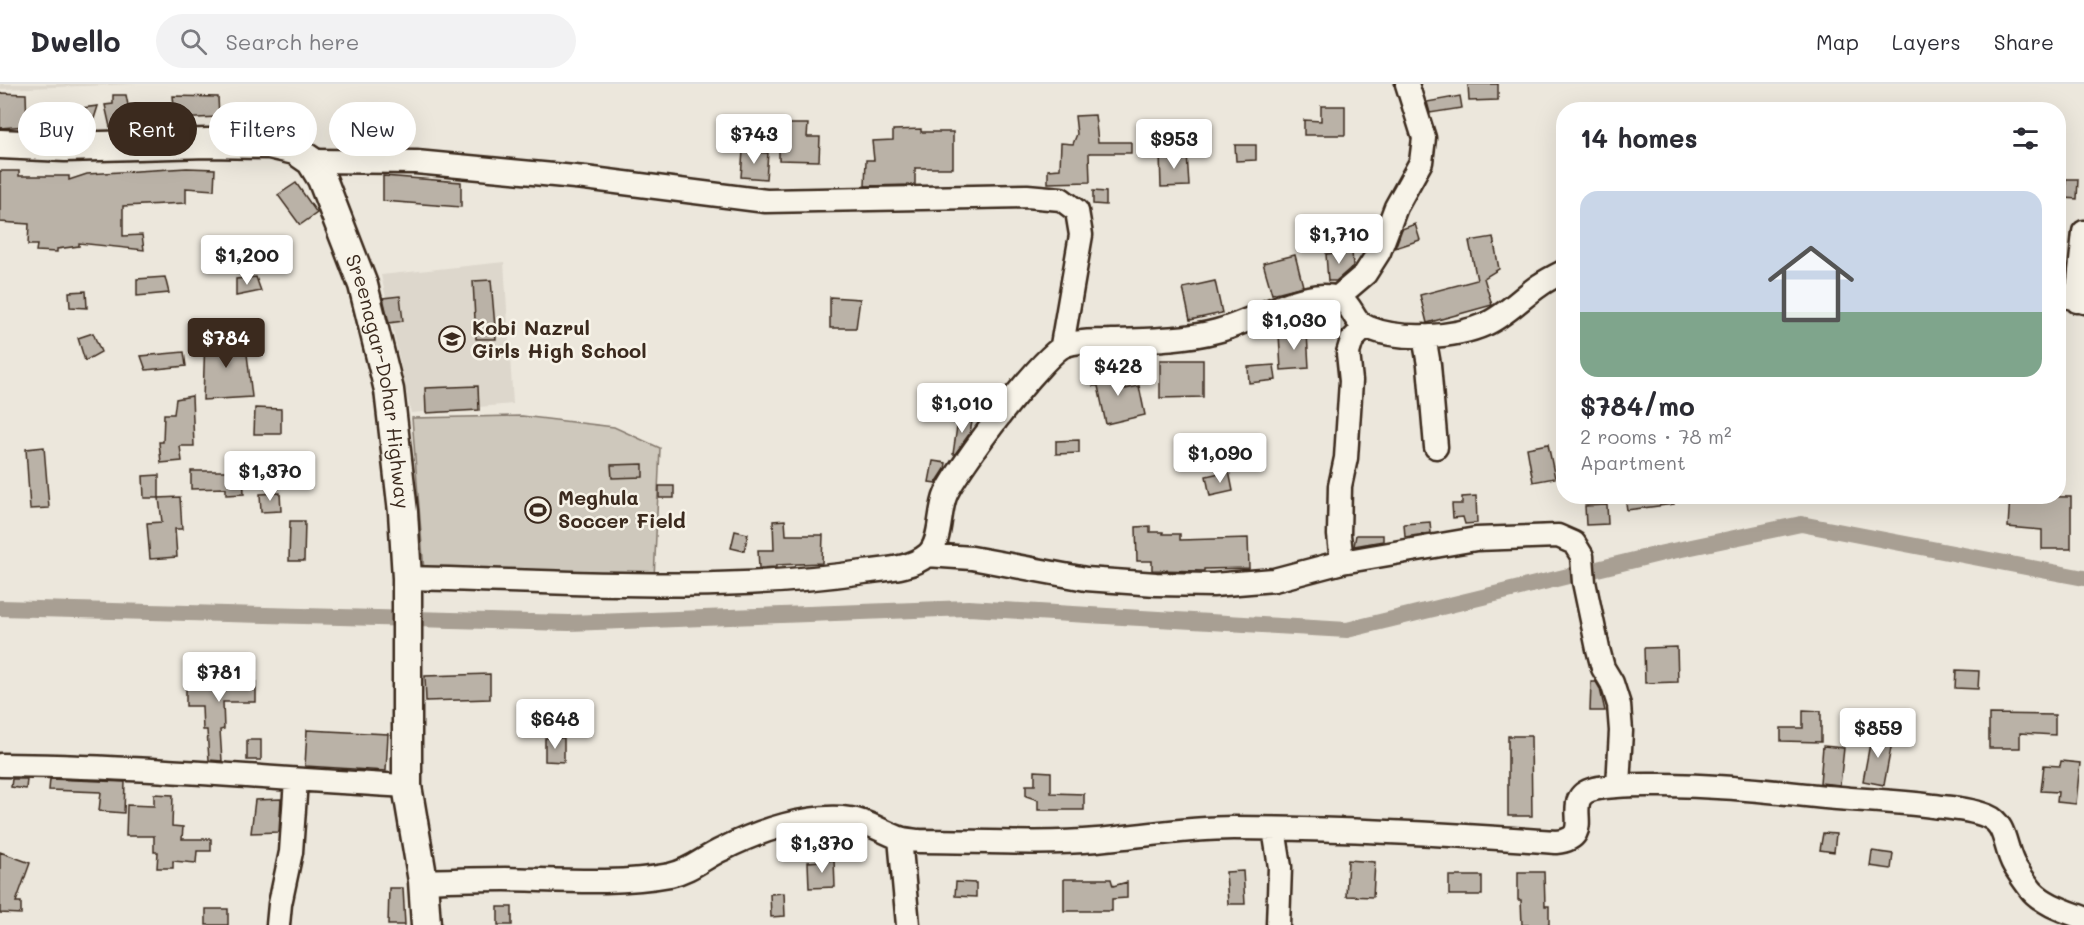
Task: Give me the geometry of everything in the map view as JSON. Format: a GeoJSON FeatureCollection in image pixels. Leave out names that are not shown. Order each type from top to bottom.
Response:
{"type":"FeatureCollection","features":[{"type":"Feature","properties":{"kind":"main road"},"geometry":{"type":"LineString","coordinates":[[0,144],[65,147],[208,143],[270,144],[295,150],[311,161]]}},
{"type":"Feature","properties":{"kind":"main road","name":"Sreenagar-Dohar Highway"},"geometry":{"type":"LineString","coordinates":[[311,161],[322,179],[363,285],[389,390],[403,512],[407,585],[407,786],[423,881],[426,925]]}},
{"type":"Feature","properties":{"kind":"street"},"geometry":{"type":"LineString","coordinates":[[1338,297],[1365,274],[1379,252],[1396,207],[1421,162],[1425,138],[1407,84]]}},
{"type":"Feature","properties":{"kind":"street"},"geometry":{"type":"LineString","coordinates":[[311,161],[416,162],[585,178],[766,201],[1027,196],[1061,199],[1077,211],[1081,235],[1062,345]]}},
{"type":"Feature","properties":{"kind":"street"},"geometry":{"type":"LineString","coordinates":[[2073,299],[2084,232]]}},
{"type":"Feature","properties":{"kind":"street"},"geometry":{"type":"LineString","coordinates":[[407,585],[728,584],[839,576],[916,562],[935,546],[941,507],[963,464],[1024,385],[1050,355],[1062,345],[1214,332],[1305,298],[1338,297],[1349,304],[1355,318],[1365,327],[1384,333],[1424,336],[1458,333],[1487,324],[1517,304],[1539,285],[1556,276]]}},
{"type":"Feature","properties":{"kind":"street"},"geometry":{"type":"LineString","coordinates":[[1342,562],[1339,535],[1340,486],[1346,458],[1352,381],[1348,352],[1352,340],[1365,327]]}},
{"type":"Feature","properties":{"kind":"street"},"geometry":{"type":"LineString","coordinates":[[1424,336],[1429,365],[1436,447]]}},
{"type":"Feature","properties":{"kind":"street"},"geometry":{"type":"LineString","coordinates":[[927,555],[972,558],[1086,579],[1213,585],[1274,580],[1342,562],[1476,539],[1558,536],[1574,543],[1582,556],[1584,582],[1598,649],[1618,705],[1621,731],[1618,786]]}},
{"type":"Feature","properties":{"kind":"street"},"geometry":{"type":"LineString","coordinates":[[0,765],[154,769],[407,786]]}},
{"type":"Feature","properties":{"kind":"street"},"geometry":{"type":"LineString","coordinates":[[278,925],[291,852],[296,780]]}},
{"type":"Feature","properties":{"kind":"street"},"geometry":{"type":"LineString","coordinates":[[423,881],[504,879],[590,882],[668,875],[693,868],[721,850],[746,838],[807,819],[851,819],[900,838],[919,841],[1098,840],[1174,830],[1231,828],[1397,831],[1556,843],[1566,842],[1573,838],[1577,831],[1579,799],[1585,792],[1618,786],[1676,784],[1898,801],[1976,812],[2000,824],[2013,865],[2034,892],[2061,910],[2084,918]]}},
{"type":"Feature","properties":{"kind":"street"},"geometry":{"type":"LineString","coordinates":[[1274,829],[1280,867],[1278,925]]}},
{"type":"Feature","properties":{"kind":"street"},"geometry":{"type":"LineString","coordinates":[[900,838],[908,925]]}},
{"type":"Feature","properties":{"kind":"shaded area"},"geometry":{"type":"Polygon","coordinates":[[[0,84],[137,84],[0,89],[0,84]]]}},
{"type":"Feature","properties":{"kind":"shaded area","name":"Kobi Nazrul Girls High School"},"geometry":{"type":"Polygon","coordinates":[[[504,262],[513,404],[411,413],[381,275],[504,262]]]}},
{"type":"Feature","properties":{"kind":"shaded area","name":"Meghula Soccer Field"},"geometry":{"type":"Polygon","coordinates":[[[522,416],[614,427],[660,448],[654,579],[424,571],[412,418],[522,416]]]}},
{"type":"Feature","properties":{"kind":"building"},"geometry":{"type":"Polygon","coordinates":[[[1468,84],[1498,84],[1498,100],[1469,101],[1468,84]]]}},
{"type":"Feature","properties":{"kind":"building"},"geometry":{"type":"Polygon","coordinates":[[[0,93],[26,94],[26,102],[18,102],[18,127],[0,128],[0,93]]]}},
{"type":"Feature","properties":{"kind":"building"},"geometry":{"type":"Polygon","coordinates":[[[113,95],[126,95],[127,102],[113,102],[113,95]]]}},
{"type":"Feature","properties":{"kind":"building"},"geometry":{"type":"Polygon","coordinates":[[[173,96],[218,97],[218,102],[209,102],[209,117],[197,118],[197,102],[174,102],[173,96]]]}},
{"type":"Feature","properties":{"kind":"building"},"geometry":{"type":"Polygon","coordinates":[[[1460,96],[1462,108],[1430,113],[1427,102],[1460,96]]]}},
{"type":"Feature","properties":{"kind":"building"},"geometry":{"type":"Polygon","coordinates":[[[1321,106],[1345,106],[1345,135],[1304,135],[1304,120],[1321,121],[1321,106]]]}},
{"type":"Feature","properties":{"kind":"building"},"geometry":{"type":"Polygon","coordinates":[[[1095,115],[1098,142],[1131,142],[1131,153],[1089,153],[1090,182],[1048,183],[1048,170],[1060,169],[1061,143],[1073,144],[1077,134],[1075,116],[1095,115]]]}},
{"type":"Feature","properties":{"kind":"building"},"geometry":{"type":"Polygon","coordinates":[[[779,124],[808,124],[807,137],[820,137],[819,161],[779,160],[779,124]]]}},
{"type":"Feature","properties":{"kind":"building"},"geometry":{"type":"Polygon","coordinates":[[[921,129],[921,132],[953,132],[953,168],[915,168],[915,185],[865,186],[866,160],[874,160],[872,141],[893,140],[893,130],[921,129]]]}},
{"type":"Feature","properties":{"kind":"building"},"geometry":{"type":"Polygon","coordinates":[[[1235,145],[1256,145],[1256,160],[1236,161],[1235,145]]]}},
{"type":"Feature","properties":{"kind":"building"},"geometry":{"type":"Polygon","coordinates":[[[743,151],[768,153],[766,179],[741,177],[743,151]]]}},
{"type":"Feature","properties":{"kind":"building"},"geometry":{"type":"Polygon","coordinates":[[[1187,153],[1189,186],[1161,187],[1160,154],[1187,153]]]}},
{"type":"Feature","properties":{"kind":"building"},"geometry":{"type":"Polygon","coordinates":[[[187,168],[215,169],[214,190],[186,188],[186,203],[123,206],[123,236],[142,235],[144,250],[79,243],[79,246],[57,249],[57,252],[36,251],[37,245],[28,245],[29,224],[0,222],[0,171],[19,171],[19,176],[69,176],[69,180],[87,174],[187,168]]]}},
{"type":"Feature","properties":{"kind":"building"},"geometry":{"type":"Polygon","coordinates":[[[383,176],[461,182],[461,207],[383,201],[383,176]]]}},
{"type":"Feature","properties":{"kind":"building"},"geometry":{"type":"Polygon","coordinates":[[[2066,179],[2078,179],[2077,199],[2066,198],[2066,179]]]}},
{"type":"Feature","properties":{"kind":"building"},"geometry":{"type":"Polygon","coordinates":[[[296,183],[317,213],[300,225],[278,195],[296,183]]]}},
{"type":"Feature","properties":{"kind":"building"},"geometry":{"type":"Polygon","coordinates":[[[1093,191],[1106,192],[1106,205],[1093,204],[1093,191]]]}},
{"type":"Feature","properties":{"kind":"building"},"geometry":{"type":"Polygon","coordinates":[[[1415,224],[1420,240],[1395,248],[1402,229],[1415,224]]]}},
{"type":"Feature","properties":{"kind":"building"},"geometry":{"type":"Polygon","coordinates":[[[1368,231],[1369,241],[1366,247],[1349,249],[1348,233],[1368,231]]]}},
{"type":"Feature","properties":{"kind":"building"},"geometry":{"type":"Polygon","coordinates":[[[1493,237],[1499,269],[1484,278],[1492,305],[1427,323],[1420,295],[1477,280],[1469,241],[1493,237]]]}},
{"type":"Feature","properties":{"kind":"building"},"geometry":{"type":"Polygon","coordinates":[[[1352,251],[1353,266],[1336,281],[1328,281],[1326,254],[1352,251]]]}},
{"type":"Feature","properties":{"kind":"building"},"geometry":{"type":"Polygon","coordinates":[[[1295,255],[1303,286],[1272,294],[1263,263],[1295,255]]]}},
{"type":"Feature","properties":{"kind":"building"},"geometry":{"type":"Polygon","coordinates":[[[165,277],[169,293],[137,296],[137,279],[165,277]]]}},
{"type":"Feature","properties":{"kind":"building"},"geometry":{"type":"Polygon","coordinates":[[[256,277],[261,291],[236,296],[236,279],[256,277]]]}},
{"type":"Feature","properties":{"kind":"building"},"geometry":{"type":"Polygon","coordinates":[[[491,280],[496,339],[476,339],[473,281],[491,280]]]}},
{"type":"Feature","properties":{"kind":"building"},"geometry":{"type":"Polygon","coordinates":[[[1215,281],[1222,313],[1190,320],[1183,288],[1215,281]]]}},
{"type":"Feature","properties":{"kind":"building"},"geometry":{"type":"Polygon","coordinates":[[[86,291],[87,308],[70,307],[69,292],[86,291]]]}},
{"type":"Feature","properties":{"kind":"building"},"geometry":{"type":"Polygon","coordinates":[[[400,296],[403,321],[389,323],[383,298],[400,296]]]}},
{"type":"Feature","properties":{"kind":"building"},"geometry":{"type":"Polygon","coordinates":[[[830,297],[860,299],[856,328],[830,328],[830,297]]]}},
{"type":"Feature","properties":{"kind":"building"},"geometry":{"type":"Polygon","coordinates":[[[1307,332],[1309,368],[1281,370],[1279,334],[1307,332]]]}},
{"type":"Feature","properties":{"kind":"building"},"geometry":{"type":"Polygon","coordinates":[[[93,333],[101,352],[85,361],[78,338],[93,333]]]}},
{"type":"Feature","properties":{"kind":"building"},"geometry":{"type":"Polygon","coordinates":[[[205,336],[245,337],[252,397],[203,400],[205,336]]]}},
{"type":"Feature","properties":{"kind":"building"},"geometry":{"type":"Polygon","coordinates":[[[184,352],[186,366],[146,370],[141,356],[184,352]]]}},
{"type":"Feature","properties":{"kind":"building"},"geometry":{"type":"Polygon","coordinates":[[[1160,360],[1203,360],[1203,397],[1160,398],[1160,360]]]}},
{"type":"Feature","properties":{"kind":"building"},"geometry":{"type":"Polygon","coordinates":[[[1274,365],[1276,380],[1249,383],[1248,367],[1274,365]]]}},
{"type":"Feature","properties":{"kind":"building"},"geometry":{"type":"Polygon","coordinates":[[[1123,370],[1125,389],[1139,386],[1145,415],[1106,424],[1098,386],[1093,386],[1093,372],[1123,370]]]}},
{"type":"Feature","properties":{"kind":"building"},"geometry":{"type":"Polygon","coordinates":[[[478,386],[479,410],[426,413],[425,388],[478,386]]]}},
{"type":"Feature","properties":{"kind":"building"},"geometry":{"type":"Polygon","coordinates":[[[192,396],[194,446],[180,446],[182,461],[161,463],[159,442],[163,442],[164,414],[174,414],[176,399],[192,396]]]}},
{"type":"Feature","properties":{"kind":"building"},"geometry":{"type":"Polygon","coordinates":[[[255,408],[281,409],[281,434],[254,434],[255,408]]]}},
{"type":"Feature","properties":{"kind":"building"},"geometry":{"type":"Polygon","coordinates":[[[958,420],[972,422],[970,433],[953,454],[958,420]]]}},
{"type":"Feature","properties":{"kind":"building"},"geometry":{"type":"Polygon","coordinates":[[[1079,440],[1079,453],[1056,454],[1056,441],[1079,440]]]}},
{"type":"Feature","properties":{"kind":"building"},"geometry":{"type":"Polygon","coordinates":[[[1548,444],[1555,478],[1533,482],[1527,448],[1548,444]]]}},
{"type":"Feature","properties":{"kind":"building"},"geometry":{"type":"Polygon","coordinates":[[[44,447],[49,508],[30,509],[26,449],[44,447]]]}},
{"type":"Feature","properties":{"kind":"building"},"geometry":{"type":"Polygon","coordinates":[[[933,461],[946,463],[936,483],[929,482],[933,461]]]}},
{"type":"Feature","properties":{"kind":"building"},"geometry":{"type":"Polygon","coordinates":[[[643,464],[643,477],[612,478],[611,465],[643,464]]]}},
{"type":"Feature","properties":{"kind":"building"},"geometry":{"type":"Polygon","coordinates":[[[191,471],[243,471],[244,494],[226,495],[226,488],[191,489],[191,471]]]}},
{"type":"Feature","properties":{"kind":"building"},"geometry":{"type":"Polygon","coordinates":[[[1229,471],[1233,491],[1210,496],[1206,476],[1229,471]]]}},
{"type":"Feature","properties":{"kind":"building"},"geometry":{"type":"Polygon","coordinates":[[[159,475],[159,498],[144,498],[143,476],[159,475]]]}},
{"type":"Feature","properties":{"kind":"building"},"geometry":{"type":"Polygon","coordinates":[[[659,486],[674,486],[674,498],[659,498],[659,486]]]}},
{"type":"Feature","properties":{"kind":"building"},"geometry":{"type":"Polygon","coordinates":[[[280,493],[281,511],[261,512],[260,494],[280,493]]]}},
{"type":"Feature","properties":{"kind":"building"},"geometry":{"type":"Polygon","coordinates":[[[1476,496],[1477,523],[1465,524],[1463,517],[1453,518],[1452,504],[1462,504],[1462,497],[1476,496]]]}},
{"type":"Feature","properties":{"kind":"building"},"geometry":{"type":"Polygon","coordinates":[[[180,497],[182,529],[175,529],[177,557],[150,559],[147,523],[162,522],[159,498],[180,497]]]}},
{"type":"Feature","properties":{"kind":"building"},"geometry":{"type":"Polygon","coordinates":[[[2066,497],[2071,497],[2071,549],[2042,549],[2042,530],[2008,527],[2009,504],[2066,504],[2066,497]]]}},
{"type":"Feature","properties":{"kind":"building"},"geometry":{"type":"Polygon","coordinates":[[[1626,504],[1674,504],[1627,510],[1626,504]]]}},
{"type":"Feature","properties":{"kind":"building"},"geometry":{"type":"Polygon","coordinates":[[[1607,505],[1608,524],[1586,525],[1585,506],[1607,505]]]}},
{"type":"Feature","properties":{"kind":"building"},"geometry":{"type":"Polygon","coordinates":[[[785,520],[786,535],[823,535],[822,563],[759,568],[758,550],[774,550],[773,521],[785,520]]]}},
{"type":"Feature","properties":{"kind":"building"},"geometry":{"type":"Polygon","coordinates":[[[290,521],[305,521],[304,561],[289,561],[290,521]]]}},
{"type":"Feature","properties":{"kind":"building"},"geometry":{"type":"Polygon","coordinates":[[[1430,522],[1431,533],[1405,537],[1404,524],[1430,522]]]}},
{"type":"Feature","properties":{"kind":"building"},"geometry":{"type":"Polygon","coordinates":[[[1150,526],[1150,532],[1180,534],[1180,540],[1248,538],[1249,568],[1204,569],[1204,571],[1152,570],[1152,561],[1137,561],[1136,527],[1150,526]]]}},
{"type":"Feature","properties":{"kind":"building"},"geometry":{"type":"Polygon","coordinates":[[[735,531],[748,534],[744,551],[731,548],[735,531]]]}},
{"type":"Feature","properties":{"kind":"building"},"geometry":{"type":"Polygon","coordinates":[[[1356,535],[1383,535],[1383,541],[1354,546],[1356,535]]]}},
{"type":"Feature","properties":{"kind":"building"},"geometry":{"type":"Polygon","coordinates":[[[1677,647],[1678,682],[1645,683],[1644,648],[1677,647]]]}},
{"type":"Feature","properties":{"kind":"building"},"geometry":{"type":"Polygon","coordinates":[[[1956,670],[1979,671],[1978,689],[1955,688],[1956,670]]]}},
{"type":"Feature","properties":{"kind":"building"},"geometry":{"type":"Polygon","coordinates":[[[228,672],[256,672],[256,702],[223,702],[224,729],[220,730],[222,761],[209,760],[207,730],[203,730],[202,706],[186,706],[186,679],[228,680],[228,672]]]}},
{"type":"Feature","properties":{"kind":"building"},"geometry":{"type":"Polygon","coordinates":[[[490,674],[490,699],[426,701],[425,676],[490,674]]]}},
{"type":"Feature","properties":{"kind":"building"},"geometry":{"type":"Polygon","coordinates":[[[1591,682],[1596,682],[1600,689],[1605,711],[1590,711],[1591,682]]]}},
{"type":"Feature","properties":{"kind":"building"},"geometry":{"type":"Polygon","coordinates":[[[1803,710],[1821,711],[1821,742],[1781,741],[1781,728],[1803,728],[1803,710]]]}},
{"type":"Feature","properties":{"kind":"building"},"geometry":{"type":"Polygon","coordinates":[[[1989,714],[2055,715],[2055,735],[2020,733],[2020,748],[1989,748],[1989,714]]]}},
{"type":"Feature","properties":{"kind":"building"},"geometry":{"type":"Polygon","coordinates":[[[307,730],[388,734],[386,771],[305,766],[307,730]]]}},
{"type":"Feature","properties":{"kind":"building"},"geometry":{"type":"Polygon","coordinates":[[[1872,733],[1893,737],[1884,785],[1863,781],[1872,733]]]}},
{"type":"Feature","properties":{"kind":"building"},"geometry":{"type":"Polygon","coordinates":[[[1508,736],[1531,736],[1532,816],[1508,816],[1508,736]]]}},
{"type":"Feature","properties":{"kind":"building"},"geometry":{"type":"Polygon","coordinates":[[[545,738],[564,738],[564,762],[545,761],[545,738]]]}},
{"type":"Feature","properties":{"kind":"building"},"geometry":{"type":"Polygon","coordinates":[[[247,740],[261,740],[261,760],[247,760],[247,740]]]}},
{"type":"Feature","properties":{"kind":"building"},"geometry":{"type":"Polygon","coordinates":[[[1823,746],[1844,748],[1840,785],[1820,783],[1823,746]]]}},
{"type":"Feature","properties":{"kind":"building"},"geometry":{"type":"Polygon","coordinates":[[[2061,761],[2080,763],[2076,804],[2057,802],[2058,792],[2041,791],[2044,765],[2060,766],[2061,761]]]}},
{"type":"Feature","properties":{"kind":"building"},"geometry":{"type":"Polygon","coordinates":[[[1035,771],[1051,772],[1051,793],[1084,794],[1084,810],[1038,810],[1038,800],[1026,796],[1026,785],[1035,785],[1035,771]]]}},
{"type":"Feature","properties":{"kind":"building"},"geometry":{"type":"Polygon","coordinates":[[[12,779],[27,779],[26,789],[11,787],[12,779]]]}},
{"type":"Feature","properties":{"kind":"building"},"geometry":{"type":"Polygon","coordinates":[[[50,779],[125,782],[124,813],[99,811],[101,792],[49,790],[50,779]]]}},
{"type":"Feature","properties":{"kind":"building"},"geometry":{"type":"Polygon","coordinates":[[[154,794],[173,795],[172,826],[183,827],[182,839],[211,839],[211,851],[197,851],[196,863],[173,861],[173,868],[157,868],[158,852],[154,852],[154,836],[126,836],[127,805],[154,806],[154,794]]]}},
{"type":"Feature","properties":{"kind":"building"},"geometry":{"type":"Polygon","coordinates":[[[281,799],[279,832],[251,833],[255,800],[281,799]]]}},
{"type":"Feature","properties":{"kind":"building"},"geometry":{"type":"Polygon","coordinates":[[[1823,833],[1836,834],[1834,852],[1820,850],[1823,833]]]}},
{"type":"Feature","properties":{"kind":"building"},"geometry":{"type":"Polygon","coordinates":[[[1872,851],[1893,854],[1891,869],[1870,866],[1872,851]]]}},
{"type":"Feature","properties":{"kind":"building"},"geometry":{"type":"Polygon","coordinates":[[[0,852],[30,863],[16,902],[21,902],[21,914],[0,913],[0,852]]]}},
{"type":"Feature","properties":{"kind":"building"},"geometry":{"type":"Polygon","coordinates":[[[834,860],[835,887],[809,888],[808,862],[834,860]]]}},
{"type":"Feature","properties":{"kind":"building"},"geometry":{"type":"Polygon","coordinates":[[[1348,860],[1375,862],[1373,897],[1346,896],[1348,860]]]}},
{"type":"Feature","properties":{"kind":"building"},"geometry":{"type":"Polygon","coordinates":[[[1243,871],[1245,904],[1228,904],[1226,872],[1243,871]]]}},
{"type":"Feature","properties":{"kind":"building"},"geometry":{"type":"Polygon","coordinates":[[[1518,872],[1544,872],[1545,906],[1549,906],[1549,925],[1522,925],[1521,900],[1518,900],[1518,872]]]}},
{"type":"Feature","properties":{"kind":"building"},"geometry":{"type":"Polygon","coordinates":[[[1449,876],[1482,876],[1482,895],[1449,895],[1449,876]]]}},
{"type":"Feature","properties":{"kind":"building"},"geometry":{"type":"Polygon","coordinates":[[[1064,879],[1111,879],[1113,886],[1127,882],[1127,898],[1112,899],[1112,911],[1064,911],[1064,879]]]}},
{"type":"Feature","properties":{"kind":"building"},"geometry":{"type":"Polygon","coordinates":[[[956,882],[976,883],[976,897],[955,896],[956,882]]]}},
{"type":"Feature","properties":{"kind":"building"},"geometry":{"type":"Polygon","coordinates":[[[389,888],[403,888],[405,925],[388,925],[389,888]]]}},
{"type":"Feature","properties":{"kind":"building"},"geometry":{"type":"Polygon","coordinates":[[[784,893],[785,916],[771,917],[770,894],[784,893]]]}},
{"type":"Feature","properties":{"kind":"building"},"geometry":{"type":"Polygon","coordinates":[[[498,907],[512,907],[512,925],[498,925],[498,907]]]}},
{"type":"Feature","properties":{"kind":"building"},"geometry":{"type":"Polygon","coordinates":[[[206,909],[228,909],[228,925],[206,925],[206,909]]]}},
{"type":"Feature","properties":{"kind":"waterway"},"geometry":{"type":"LineString","coordinates":[[0,608],[569,623],[968,608],[1347,630],[1663,553],[1801,524],[2084,578]]}},
{"type":"Feature","properties":{"kind":"place","name":"Kobi Nazrul Girls High School"},"geometry":{"type":"Point","coordinates":[452,339]}},
{"type":"Feature","properties":{"kind":"place","name":"Meghula Soccer Field"},"geometry":{"type":"Point","coordinates":[538,510]}}]}
